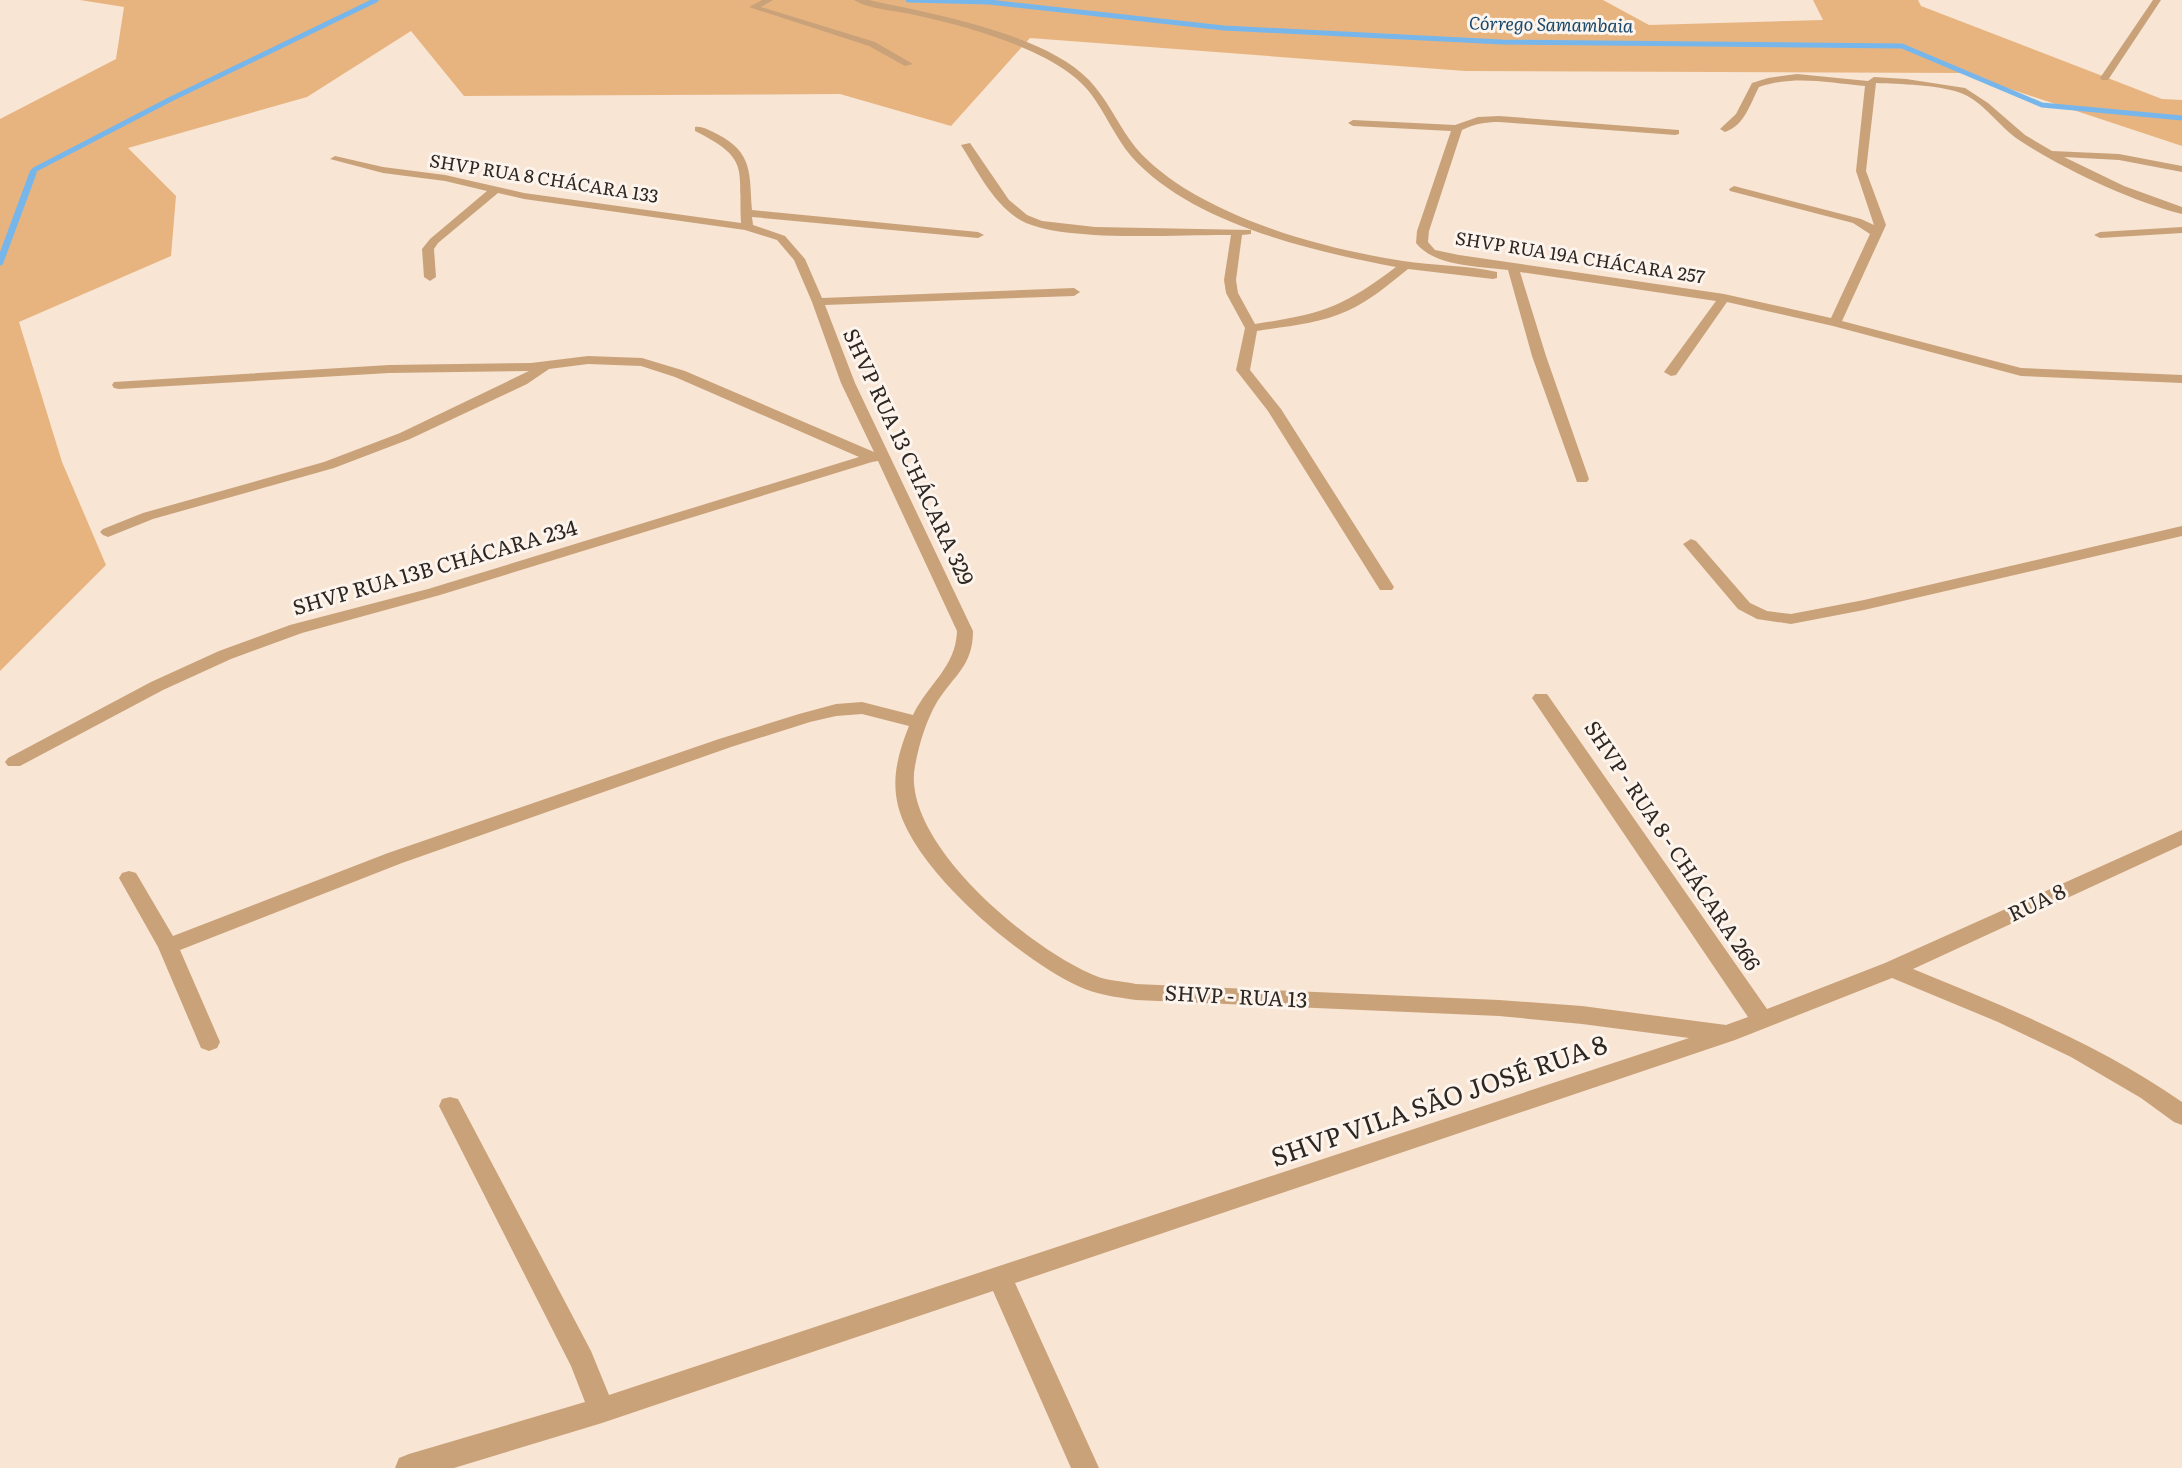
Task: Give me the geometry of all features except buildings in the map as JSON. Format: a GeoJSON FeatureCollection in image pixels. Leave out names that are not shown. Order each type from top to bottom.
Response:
{"type":"FeatureCollection","features":[{"type":"Feature","properties":{"kind":"street"},"geometry":{"type":"LineString","coordinates":[[769,0],[753,7],[872,44],[908,64]]}},
{"type":"Feature","properties":{"kind":"street"},"geometry":{"type":"LineString","coordinates":[[858,0],[994,33],[1072,70],[1087,83],[1105,107],[1126,144],[1141,161],[1203,206],[1273,233],[1405,266],[1514,272],[1539,356],[1582,479]]}},
{"type":"Feature","properties":{"kind":"street"},"geometry":{"type":"LineString","coordinates":[[2105,78],[2157,0]]}},
{"type":"Feature","properties":{"kind":"street"},"geometry":{"type":"LineString","coordinates":[[1725,129],[1736,124],[1755,85],[1766,80],[1795,78],[1870,84],[1876,80],[1887,80],[1962,90],[1985,105],[2020,137],[2048,153],[2120,188],[2182,211]]}},
{"type":"Feature","properties":{"kind":"street"},"geometry":{"type":"LineString","coordinates":[[1835,323],[1880,225],[1878,213],[1861,171],[1870,84]]}},
{"type":"Feature","properties":{"kind":"street"},"geometry":{"type":"LineString","coordinates":[[1353,123],[1457,128],[1473,121],[1490,119],[1675,132]]}},
{"type":"Feature","properties":{"kind":"street","name":"SHVP RUA 19A CHÁCARA 257"},"geometry":{"type":"LineString","coordinates":[[1457,128],[1423,231],[1422,243],[1431,252],[1514,272],[1724,298],[1835,323],[1956,356],[2037,374],[2182,379]]}},
{"type":"Feature","properties":{"kind":"street"},"geometry":{"type":"LineString","coordinates":[[699,129],[734,149],[743,161],[747,179],[747,220],[978,235]]}},
{"type":"Feature","properties":{"kind":"street"},"geometry":{"type":"LineString","coordinates":[[966,145],[1011,209],[1035,224],[1078,230],[1273,233]]}},
{"type":"Feature","properties":{"kind":"street"},"geometry":{"type":"LineString","coordinates":[[2048,153],[2119,157],[2182,169]]}},
{"type":"Feature","properties":{"kind":"street","name":"SHVP RUA 8 CHÁCARA 133"},"geometry":{"type":"LineString","coordinates":[[335,159],[383,170],[445,178],[495,190],[747,220]]}},
{"type":"Feature","properties":{"kind":"street"},"geometry":{"type":"LineString","coordinates":[[1734,189],[1857,221],[1870,226],[1876,233]]}},
{"type":"Feature","properties":{"kind":"street"},"geometry":{"type":"LineString","coordinates":[[430,277],[428,249],[434,241],[495,190]]}},
{"type":"Feature","properties":{"kind":"street","name":"SHVP RUA 13 CHÁCARA 329"},"geometry":{"type":"LineString","coordinates":[[747,220],[771,233],[791,248],[799,259],[879,456],[965,631],[963,657],[932,697],[918,723]]}},
{"type":"Feature","properties":{"kind":"street"},"geometry":{"type":"LineString","coordinates":[[2100,235],[2182,230]]}},
{"type":"Feature","properties":{"kind":"street"},"geometry":{"type":"LineString","coordinates":[[1237,231],[1231,264],[1232,293],[1251,328],[1243,370],[1274,409],[1386,587]]}},
{"type":"Feature","properties":{"kind":"street"},"geometry":{"type":"LineString","coordinates":[[1251,328],[1305,319],[1335,311],[1372,291],[1405,266]]}},
{"type":"Feature","properties":{"kind":"street"},"geometry":{"type":"LineString","coordinates":[[818,302],[1074,292]]}},
{"type":"Feature","properties":{"kind":"street","name":"SHVP RUA 19A CHÁCARA 257"},"geometry":{"type":"LineString","coordinates":[[1671,372],[1724,298]]}},
{"type":"Feature","properties":{"kind":"street"},"geometry":{"type":"LineString","coordinates":[[119,385],[389,369],[531,368],[588,360],[642,362],[680,374],[879,456]]}},
{"type":"Feature","properties":{"kind":"street"},"geometry":{"type":"LineString","coordinates":[[108,532],[148,516],[329,465],[405,436],[522,381],[547,365]]}},
{"type":"Feature","properties":{"kind":"street","name":"SHVP RUA 13B CHÁCARA 234"},"geometry":{"type":"LineString","coordinates":[[14,762],[157,686],[225,655],[296,629],[434,592],[879,456]]}},
{"type":"Feature","properties":{"kind":"street"},"geometry":{"type":"LineString","coordinates":[[1691,544],[1744,606],[1763,616],[1791,619],[1864,605],[2182,531]]}},
{"type":"Feature","properties":{"kind":"street","name":"SHVP - RUA 8 - CHÁCARA 266"},"geometry":{"type":"LineString","coordinates":[[1541,698],[1762,1022]]}},
{"type":"Feature","properties":{"kind":"street"},"geometry":{"type":"LineString","coordinates":[[168,946],[395,858],[725,743],[805,718],[836,710],[862,708],[918,723]]}},
{"type":"Feature","properties":{"kind":"street","name":"SHVP - RUA 13"},"geometry":{"type":"LineString","coordinates":[[918,723],[904,776],[906,804],[924,842],[968,896],[1030,950],[1088,982],[1136,992],[1499,1008],[1582,1015],[1727,1035]]}},
{"type":"Feature","properties":{"kind":"street","name":"RUA 8"},"geometry":{"type":"LineString","coordinates":[[1892,969],[2182,837]]}},
{"type":"Feature","properties":{"kind":"street"},"geometry":{"type":"LineString","coordinates":[[129,878],[168,946],[209,1042]]}},
{"type":"Feature","properties":{"kind":"street"},"geometry":{"type":"LineString","coordinates":[[1892,969],[2059,1039],[2116,1070],[2182,1115]]}},
{"type":"Feature","properties":{"kind":"street","name":"SHVP VILA SÃO JOSÉ RUA 8"},"geometry":{"type":"LineString","coordinates":[[410,1468],[602,1410],[1727,1035],[1892,969]]}},
{"type":"Feature","properties":{"kind":"street"},"geometry":{"type":"LineString","coordinates":[[450,1106],[582,1360],[602,1410]]}},
{"type":"Feature","properties":{"kind":"street"},"geometry":{"type":"LineString","coordinates":[[1000,1278],[1084,1468]]}},
{"type":"Feature","properties":{"kind":"shaded area"},"geometry":{"type":"Polygon","coordinates":[[[80,0],[1603,0],[1649,25],[1823,20],[1813,0],[1918,0],[1921,6],[2162,99],[2182,100],[2182,146],[1962,73],[1465,71],[1030,38],[951,126],[840,94],[464,96],[411,31],[307,97],[128,148],[176,196],[171,256],[19,322],[62,462],[106,565],[0,671],[0,119],[116,59],[124,7],[80,0]]]}},
{"type":"Feature","properties":{"kind":"waterway"},"geometry":{"type":"LineString","coordinates":[[32,174],[34,170],[171,99],[376,0]]}},
{"type":"Feature","properties":{"kind":"waterway","name":"Córrego Samambaia"},"geometry":{"type":"LineString","coordinates":[[908,0],[989,2],[1224,28],[1502,42],[1902,46],[2042,105],[2182,118]]}},
{"type":"Feature","properties":{"kind":"waterway"},"geometry":{"type":"LineString","coordinates":[[0,262],[33,173]]}}]}
